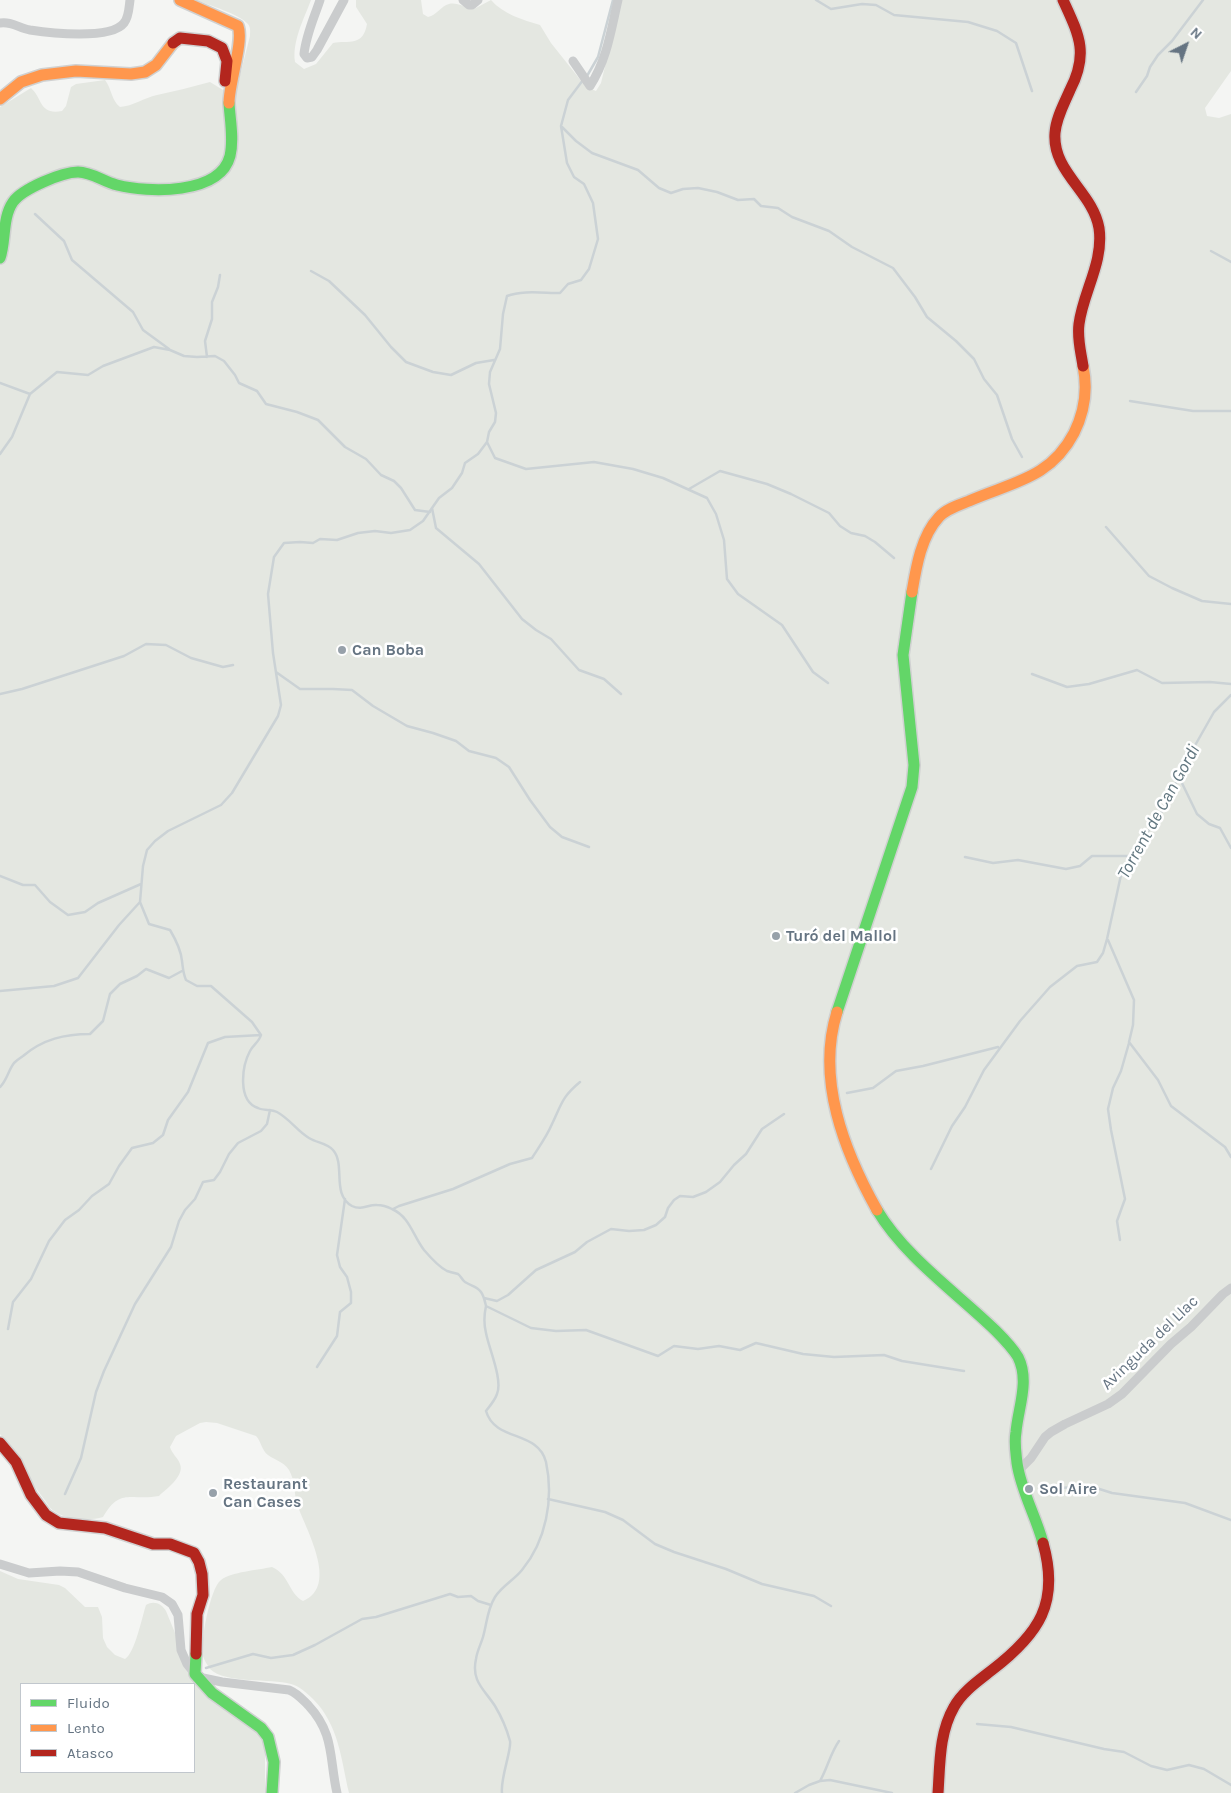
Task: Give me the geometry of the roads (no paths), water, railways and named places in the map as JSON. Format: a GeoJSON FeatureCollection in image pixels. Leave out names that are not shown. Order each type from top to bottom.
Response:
{"type":"FeatureCollection","features":[{"type":"Feature","properties":{"kind":"main road"},"geometry":{"type":"LineString","coordinates":[[0,258],[10,210],[14,202],[22,193],[69,173],[85,173],[120,185],[152,189],[191,187],[215,178],[227,165],[232,142],[229,92],[240,31],[238,26],[180,0]]}},
{"type":"Feature","properties":{"kind":"main road"},"geometry":{"type":"LineString","coordinates":[[938,1793],[945,1727],[954,1706],[970,1688],[1016,1652],[1038,1626],[1047,1605],[1049,1574],[1046,1551],[1040,1526],[1028,1500],[1015,1449],[1015,1432],[1024,1385],[1021,1362],[1004,1338],[902,1242],[882,1219],[849,1154],[838,1125],[831,1092],[830,1053],[836,1015],[912,787],[914,765],[904,640],[924,543],[930,529],[942,515],[970,500],[1030,478],[1050,465],[1068,444],[1077,427],[1085,399],[1085,377],[1080,350],[1079,325],[1098,261],[1101,235],[1094,212],[1065,169],[1056,147],[1056,127],[1059,114],[1081,60],[1077,32],[1063,0]]}},
{"type":"Feature","properties":{"kind":"main road"},"geometry":{"type":"LineString","coordinates":[[0,99],[20,82],[36,76],[84,70],[123,74],[144,73],[158,63],[176,40],[186,38],[208,41],[222,48],[227,61],[225,80],[229,92]]}},
{"type":"Feature","properties":{"kind":"main road"},"geometry":{"type":"LineString","coordinates":[[0,1443],[16,1462],[31,1495],[46,1515],[59,1523],[105,1528],[153,1544],[175,1546],[194,1553],[202,1574],[203,1595],[197,1614],[196,1674],[212,1693],[261,1728],[268,1737],[274,1762],[272,1793]]}},
{"type":"Feature","properties":{"kind":"street"},"geometry":{"type":"LineString","coordinates":[[0,23],[8,22],[28,30],[75,35],[98,33],[115,29],[124,23],[130,0]]}},
{"type":"Feature","properties":{"kind":"street"},"geometry":{"type":"LineString","coordinates":[[320,0],[304,48],[304,54],[307,58],[312,57],[317,50],[344,0]]}},
{"type":"Feature","properties":{"kind":"street"},"geometry":{"type":"LineString","coordinates":[[463,0],[468,5],[475,4],[478,0]]}},
{"type":"Feature","properties":{"kind":"street"},"geometry":{"type":"LineString","coordinates":[[573,61],[590,86],[599,72],[609,42],[618,0]]}},
{"type":"Feature","properties":{"kind":"street","name":"Avinguda del Llac"},"geometry":{"type":"LineString","coordinates":[[1019,1470],[1051,1432],[1108,1404],[1122,1394],[1228,1289]]}},
{"type":"Feature","properties":{"kind":"street"},"geometry":{"type":"LineString","coordinates":[[0,1564],[29,1574],[60,1571],[78,1572],[125,1588],[162,1597],[172,1604],[178,1616],[182,1650],[187,1664],[196,1674],[203,1678],[222,1682],[285,1689],[297,1695],[317,1716],[330,1743],[337,1793]]}},
{"type":"Feature","properties":{"kind":"waterway"},"geometry":{"type":"LineString","coordinates":[[587,76],[598,57],[613,0]]}},
{"type":"Feature","properties":{"kind":"waterway"},"geometry":{"type":"LineString","coordinates":[[816,0],[831,9],[862,4],[876,5],[894,15],[968,22],[997,31],[1016,43],[1032,91]]}},
{"type":"Feature","properties":{"kind":"waterway"},"geometry":{"type":"LineString","coordinates":[[1136,92],[1158,55],[1172,41],[1203,0]]}},
{"type":"Feature","properties":{"kind":"waterway"},"geometry":{"type":"LineString","coordinates":[[261,1035],[252,1022],[211,986],[197,986],[186,980],[179,949],[170,930],[149,924],[140,902],[143,866],[147,850],[168,831],[221,805],[232,793],[278,716],[281,705],[273,653],[268,594],[274,557],[284,543],[313,543],[320,539],[337,540],[358,533],[375,531],[391,533],[410,530],[423,521],[439,498],[452,488],[462,473],[465,463],[478,454],[487,442],[489,432],[495,422],[496,413],[489,384],[490,372],[500,349],[503,314],[507,296],[526,292],[560,293],[568,284],[581,280],[589,269],[598,239],[593,203],[584,184],[574,177],[567,163],[561,126],[568,100],[583,80]]}},
{"type":"Feature","properties":{"kind":"waterway"},"geometry":{"type":"LineString","coordinates":[[562,127],[592,153],[638,170],[659,188],[671,193],[683,189],[698,188],[717,192],[738,200],[754,199],[761,206],[778,208],[792,217],[829,231],[852,247],[893,268],[915,297],[927,317],[974,359],[984,379],[997,395],[1012,439],[1022,457]]}},
{"type":"Feature","properties":{"kind":"waterway"},"geometry":{"type":"LineString","coordinates":[[35,214],[64,241],[72,260],[133,312],[143,330],[169,349]]}},
{"type":"Feature","properties":{"kind":"waterway"},"geometry":{"type":"LineString","coordinates":[[1211,251],[1231,262]]}},
{"type":"Feature","properties":{"kind":"waterway"},"geometry":{"type":"LineString","coordinates":[[311,271],[329,281],[365,315],[406,362],[433,372],[451,375],[476,363],[494,360]]}},
{"type":"Feature","properties":{"kind":"waterway"},"geometry":{"type":"LineString","coordinates":[[207,357],[205,341],[212,319],[212,302],[220,275]]}},
{"type":"Feature","properties":{"kind":"waterway"},"geometry":{"type":"LineString","coordinates":[[0,383],[30,394],[57,372],[88,375],[103,366],[154,347],[170,350],[184,356],[215,356],[224,361],[239,383],[257,391],[266,404],[318,420],[345,447],[366,459],[381,475],[394,481],[401,488],[415,510],[430,512]]}},
{"type":"Feature","properties":{"kind":"waterway"},"geometry":{"type":"LineString","coordinates":[[0,454],[12,437],[30,394]]}},
{"type":"Feature","properties":{"kind":"waterway"},"geometry":{"type":"LineString","coordinates":[[1130,401],[1193,411],[1231,411]]}},
{"type":"Feature","properties":{"kind":"waterway"},"geometry":{"type":"LineString","coordinates":[[487,442],[495,458],[526,469],[594,462],[633,469],[663,478],[707,498],[716,514],[724,540],[727,579],[738,594],[782,625],[813,672],[828,683]]}},
{"type":"Feature","properties":{"kind":"waterway"},"geometry":{"type":"LineString","coordinates":[[689,489],[720,471],[767,484],[829,513],[840,526],[851,533],[865,536],[894,558]]}},
{"type":"Feature","properties":{"kind":"waterway"},"geometry":{"type":"LineString","coordinates":[[432,508],[436,528],[479,564],[522,619],[551,639],[579,670],[604,679],[621,694]]}},
{"type":"Feature","properties":{"kind":"waterway"},"geometry":{"type":"LineString","coordinates":[[1106,527],[1149,576],[1202,601],[1231,604]]}},
{"type":"Feature","properties":{"kind":"waterway"},"geometry":{"type":"LineString","coordinates":[[0,694],[22,689],[124,656],[146,644],[166,645],[191,658],[223,667],[233,665]]}},
{"type":"Feature","properties":{"kind":"waterway"},"geometry":{"type":"LineString","coordinates":[[1032,674],[1067,687],[1089,684],[1137,670],[1162,683],[1210,682],[1231,684]]}},
{"type":"Feature","properties":{"kind":"waterway"},"geometry":{"type":"LineString","coordinates":[[276,672],[300,689],[352,690],[373,706],[407,726],[456,741],[469,751],[496,758],[509,767],[550,827],[562,837],[589,847]]}},
{"type":"Feature","properties":{"kind":"waterway","name":"Torrent de Can Gordi"},"geometry":{"type":"LineString","coordinates":[[931,1169],[952,1126],[965,1107],[984,1070],[1020,1021],[1050,987],[1077,966],[1097,962],[1103,953],[1121,875],[1137,846],[1159,817],[1214,712],[1231,695]]}},
{"type":"Feature","properties":{"kind":"waterway","name":"Torrent de Can Gordi"},"geometry":{"type":"LineString","coordinates":[[1179,777],[1197,814],[1209,824],[1220,828],[1231,848]]}},
{"type":"Feature","properties":{"kind":"waterway","name":"Torrent de Can Gordi"},"geometry":{"type":"LineString","coordinates":[[965,857],[993,863],[1018,860],[1066,869],[1080,866],[1092,856],[1131,856]]}},
{"type":"Feature","properties":{"kind":"waterway"},"geometry":{"type":"LineString","coordinates":[[0,876],[23,885],[35,885],[50,902],[68,915],[85,912],[98,903],[141,884]]}},
{"type":"Feature","properties":{"kind":"waterway"},"geometry":{"type":"LineString","coordinates":[[0,991],[54,986],[78,978],[119,925],[140,902]]}},
{"type":"Feature","properties":{"kind":"waterway"},"geometry":{"type":"LineString","coordinates":[[1108,940],[1134,1000],[1133,1025],[1129,1042],[1158,1080],[1171,1106],[1225,1147],[1231,1157]]}},
{"type":"Feature","properties":{"kind":"waterway"},"geometry":{"type":"LineString","coordinates":[[0,1087],[14,1063],[38,1045],[63,1036],[90,1034],[103,1021],[110,994],[120,984],[137,976],[146,969],[169,978],[182,971]]}},
{"type":"Feature","properties":{"kind":"waterway"},"geometry":{"type":"LineString","coordinates":[[261,1035],[247,1057],[243,1074],[244,1091],[251,1104],[260,1109],[277,1112],[312,1140],[333,1150],[337,1156],[342,1194],[352,1206],[362,1208],[381,1205],[398,1212],[407,1222],[424,1250],[447,1271],[458,1274],[465,1282],[478,1288],[483,1295],[486,1306],[531,1328],[556,1331],[586,1330],[658,1356],[674,1346],[698,1349],[719,1346],[740,1350],[756,1343],[803,1354],[834,1357],[884,1355],[902,1361],[964,1371]]}},
{"type":"Feature","properties":{"kind":"waterway"},"geometry":{"type":"LineString","coordinates":[[8,1329],[13,1302],[31,1279],[49,1241],[65,1220],[109,1184],[132,1148],[153,1143],[163,1135],[168,1120],[188,1092],[208,1043],[225,1037],[261,1035]]}},
{"type":"Feature","properties":{"kind":"waterway"},"geometry":{"type":"LineString","coordinates":[[1120,1240],[1117,1221],[1125,1199],[1108,1109],[1113,1088],[1121,1071],[1129,1043]]}},
{"type":"Feature","properties":{"kind":"waterway"},"geometry":{"type":"LineString","coordinates":[[847,1093],[873,1088],[896,1071],[998,1047]]}},
{"type":"Feature","properties":{"kind":"waterway"},"geometry":{"type":"LineString","coordinates":[[393,1209],[453,1189],[510,1164],[532,1158],[548,1133],[563,1101],[569,1092],[580,1082]]}},
{"type":"Feature","properties":{"kind":"waterway"},"geometry":{"type":"LineString","coordinates":[[65,1494],[81,1458],[96,1392],[104,1371],[135,1304],[171,1247],[179,1221],[185,1210],[195,1199],[203,1182],[214,1180],[229,1154],[238,1143],[261,1131],[267,1124],[270,1110]]}},
{"type":"Feature","properties":{"kind":"waterway"},"geometry":{"type":"LineString","coordinates":[[484,1298],[497,1301],[508,1295],[536,1270],[575,1252],[587,1242],[611,1229],[644,1230],[656,1225],[665,1217],[668,1208],[674,1200],[680,1196],[693,1197],[706,1192],[720,1182],[746,1154],[762,1129],[784,1114]]}},
{"type":"Feature","properties":{"kind":"waterway"},"geometry":{"type":"LineString","coordinates":[[317,1367],[337,1336],[340,1312],[351,1303],[351,1292],[347,1277],[340,1267],[337,1255],[345,1199]]}},
{"type":"Feature","properties":{"kind":"waterway"},"geometry":{"type":"LineString","coordinates":[[486,1306],[485,1330],[498,1381],[497,1394],[486,1411],[491,1421],[498,1428],[535,1445],[541,1452],[546,1462],[549,1490],[546,1519],[537,1546],[522,1570],[501,1590],[492,1602],[476,1659],[475,1673],[477,1679],[497,1710],[510,1741],[502,1793]]}},
{"type":"Feature","properties":{"kind":"waterway"},"geometry":{"type":"LineString","coordinates":[[1060,1488],[1090,1486],[1112,1493],[1185,1503],[1231,1520]]}},
{"type":"Feature","properties":{"kind":"waterway"},"geometry":{"type":"LineString","coordinates":[[548,1499],[605,1512],[623,1520],[655,1544],[674,1552],[726,1569],[762,1584],[814,1596],[831,1606]]}},
{"type":"Feature","properties":{"kind":"waterway"},"geometry":{"type":"LineString","coordinates":[[206,1668],[253,1654],[271,1658],[293,1655],[362,1619],[376,1617],[450,1594],[458,1597],[471,1596],[478,1601],[491,1605]]}},
{"type":"Feature","properties":{"kind":"waterway"},"geometry":{"type":"LineString","coordinates":[[977,1724],[1011,1727],[1124,1752],[1151,1766],[1167,1770],[1189,1765],[1204,1769],[1231,1785]]}},
{"type":"Feature","properties":{"kind":"waterway"},"geometry":{"type":"LineString","coordinates":[[795,1793],[820,1781],[839,1741]]}},
{"type":"Feature","properties":{"kind":"waterway"},"geometry":{"type":"LineString","coordinates":[[820,1781],[830,1780],[892,1793]]}},
{"type":"Feature","properties":{"kind":"place","name":"Can Boba"},"geometry":{"type":"Point","coordinates":[342,650]}},
{"type":"Feature","properties":{"kind":"place","name":"Turó del Mallol"},"geometry":{"type":"Point","coordinates":[776,936]}},
{"type":"Feature","properties":{"kind":"place","name":"Sol Aire"},"geometry":{"type":"Point","coordinates":[1029,1489]}},
{"type":"Feature","properties":{"kind":"place","name":"Restaurant Can Cases"},"geometry":{"type":"Point","coordinates":[213,1493]}}]}
